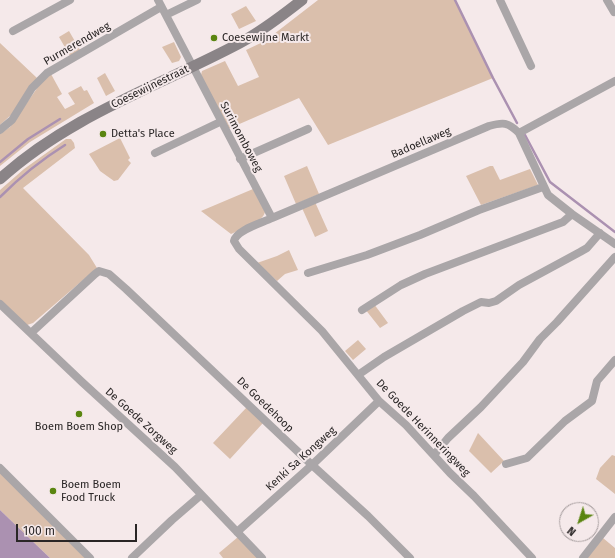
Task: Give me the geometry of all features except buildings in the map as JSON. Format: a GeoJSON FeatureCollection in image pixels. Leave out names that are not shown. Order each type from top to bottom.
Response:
{"type":"FeatureCollection","features":[{"type":"Feature","properties":{"kind":"main road","name":"Coesewijnestraat"},"geometry":{"type":"LineString","coordinates":[[0,179],[38,148],[84,120],[191,66],[241,43],[283,15],[302,0]]}},
{"type":"Feature","properties":{"kind":"street"},"geometry":{"type":"LineString","coordinates":[[13,31],[70,0]]}},
{"type":"Feature","properties":{"kind":"street"},"geometry":{"type":"LineString","coordinates":[[166,15],[197,0]]}},
{"type":"Feature","properties":{"kind":"street"},"geometry":{"type":"LineString","coordinates":[[500,0],[531,66]]}},
{"type":"Feature","properties":{"kind":"street"},"geometry":{"type":"LineString","coordinates":[[607,0],[614,12]]}},
{"type":"Feature","properties":{"kind":"street","name":"Surimomboweg"},"geometry":{"type":"LineString","coordinates":[[160,4],[220,122],[272,218]]}},
{"type":"Feature","properties":{"kind":"street","name":"Purmerendweg"},"geometry":{"type":"LineString","coordinates":[[0,130],[12,120],[32,88],[47,73],[160,4]]}},
{"type":"Feature","properties":{"kind":"street"},"geometry":{"type":"LineString","coordinates":[[615,81],[519,133],[548,195],[615,244]]}},
{"type":"Feature","properties":{"kind":"street"},"geometry":{"type":"LineString","coordinates":[[155,153],[220,122]]}},
{"type":"Feature","properties":{"kind":"street","name":"Badoellaweg"},"geometry":{"type":"LineString","coordinates":[[234,241],[239,233],[272,218],[489,126],[501,123],[506,124],[513,127],[519,133]]}},
{"type":"Feature","properties":{"kind":"street"},"geometry":{"type":"LineString","coordinates":[[240,159],[308,129]]}},
{"type":"Feature","properties":{"kind":"street"},"geometry":{"type":"LineString","coordinates":[[308,273],[367,255],[420,235],[478,210],[543,187]]}},
{"type":"Feature","properties":{"kind":"street"},"geometry":{"type":"LineString","coordinates":[[362,310],[401,285],[563,222],[572,214]]}},
{"type":"Feature","properties":{"kind":"street"},"geometry":{"type":"LineString","coordinates":[[358,375],[384,357],[463,311],[481,302],[485,301],[489,303],[496,301],[520,285],[587,248],[600,233]]}},
{"type":"Feature","properties":{"kind":"street","name":"De Goede Herinneringweg"},"geometry":{"type":"LineString","coordinates":[[234,241],[239,249],[322,331],[379,401],[406,425],[532,558]]}},
{"type":"Feature","properties":{"kind":"street"},"geometry":{"type":"LineString","coordinates":[[434,455],[448,438],[481,407],[523,362],[540,339],[615,257]]}},
{"type":"Feature","properties":{"kind":"street","name":"De Goedehoop"},"geometry":{"type":"LineString","coordinates":[[31,333],[95,274],[99,271],[109,274],[368,516],[410,558]]}},
{"type":"Feature","properties":{"kind":"street","name":"De Goede Zorgweg"},"geometry":{"type":"LineString","coordinates":[[0,304],[166,459],[262,558]]}},
{"type":"Feature","properties":{"kind":"street"},"geometry":{"type":"LineString","coordinates":[[506,464],[527,458],[565,421],[592,400],[597,381],[615,360]]}},
{"type":"Feature","properties":{"kind":"street","name":"Kenki Sa Kongweg"},"geometry":{"type":"LineString","coordinates":[[237,532],[312,465],[379,401]]}},
{"type":"Feature","properties":{"kind":"street"},"geometry":{"type":"LineString","coordinates":[[0,468],[90,558]]}},
{"type":"Feature","properties":{"kind":"street"},"geometry":{"type":"LineString","coordinates":[[132,558],[201,495]]}},
{"type":"Feature","properties":{"kind":"street"},"geometry":{"type":"LineString","coordinates":[[583,558],[615,517]]}},
{"type":"Feature","properties":{"kind":"shaded area"},"geometry":{"type":"Polygon","coordinates":[[[318,0],[455,0],[493,78],[328,145],[299,98],[228,129],[201,75],[202,71],[225,61],[238,86],[259,77],[246,50],[265,41],[318,0]]]}},
{"type":"Feature","properties":{"kind":"shaded area"},"geometry":{"type":"Polygon","coordinates":[[[246,6],[256,21],[239,29],[231,14],[246,6]]]}},
{"type":"Feature","properties":{"kind":"shaded area"},"geometry":{"type":"Polygon","coordinates":[[[69,31],[80,50],[70,56],[59,37],[69,31]]]}},
{"type":"Feature","properties":{"kind":"shaded area"},"geometry":{"type":"Polygon","coordinates":[[[174,42],[181,57],[179,61],[172,63],[162,47],[174,42]]]}},
{"type":"Feature","properties":{"kind":"shaded area"},"geometry":{"type":"Polygon","coordinates":[[[0,43],[37,78],[12,114],[0,125],[0,43]]]}},
{"type":"Feature","properties":{"kind":"shaded area"},"geometry":{"type":"Polygon","coordinates":[[[105,73],[115,91],[106,96],[97,78],[105,73]]]}},
{"type":"Feature","properties":{"kind":"shaded area"},"geometry":{"type":"Polygon","coordinates":[[[51,74],[62,94],[57,97],[65,109],[75,104],[68,93],[81,86],[84,91],[87,90],[94,103],[30,142],[0,166],[0,134],[10,127],[40,84],[51,74]]]}},
{"type":"Feature","properties":{"kind":"shaded area"},"geometry":{"type":"Polygon","coordinates":[[[120,138],[130,158],[128,160],[131,163],[118,180],[114,181],[100,171],[89,154],[120,138]]]}},
{"type":"Feature","properties":{"kind":"shaded area"},"geometry":{"type":"Polygon","coordinates":[[[66,139],[71,139],[75,148],[23,188],[89,255],[97,268],[33,323],[27,325],[0,302],[0,190],[24,169],[66,139]]]}},
{"type":"Feature","properties":{"kind":"shaded area"},"geometry":{"type":"Polygon","coordinates":[[[307,166],[319,194],[296,204],[284,176],[307,166]]]}},
{"type":"Feature","properties":{"kind":"shaded area"},"geometry":{"type":"Polygon","coordinates":[[[493,166],[500,180],[530,169],[538,185],[481,205],[466,176],[493,166]]]}},
{"type":"Feature","properties":{"kind":"shaded area"},"geometry":{"type":"Polygon","coordinates":[[[253,189],[265,212],[256,222],[231,234],[201,211],[253,189]]]}},
{"type":"Feature","properties":{"kind":"shaded area"},"geometry":{"type":"Polygon","coordinates":[[[315,202],[328,231],[315,237],[302,208],[315,202]]]}},
{"type":"Feature","properties":{"kind":"shaded area"},"geometry":{"type":"Polygon","coordinates":[[[289,250],[298,270],[285,274],[277,281],[257,263],[277,256],[289,250]]]}},
{"type":"Feature","properties":{"kind":"shaded area"},"geometry":{"type":"Polygon","coordinates":[[[374,304],[388,323],[380,328],[365,309],[374,304]]]}},
{"type":"Feature","properties":{"kind":"shaded area"},"geometry":{"type":"Polygon","coordinates":[[[358,340],[366,349],[353,360],[345,351],[358,340]]]}},
{"type":"Feature","properties":{"kind":"shaded area"},"geometry":{"type":"Polygon","coordinates":[[[247,407],[263,423],[230,459],[213,443],[247,407]]]}},
{"type":"Feature","properties":{"kind":"shaded area"},"geometry":{"type":"Polygon","coordinates":[[[478,433],[504,461],[491,473],[469,451],[478,433]]]}},
{"type":"Feature","properties":{"kind":"shaded area"},"geometry":{"type":"Polygon","coordinates":[[[612,455],[615,456],[615,494],[596,479],[600,468],[612,455]]]}},
{"type":"Feature","properties":{"kind":"shaded area"},"geometry":{"type":"Polygon","coordinates":[[[0,472],[85,558],[50,558],[0,510],[0,472]]]}},
{"type":"Feature","properties":{"kind":"shaded area"},"geometry":{"type":"Polygon","coordinates":[[[0,510],[50,558],[0,558],[0,510]]]}},
{"type":"Feature","properties":{"kind":"shaded area"},"geometry":{"type":"Polygon","coordinates":[[[238,537],[258,558],[223,558],[219,553],[238,537]]]}},
{"type":"Feature","properties":{"kind":"shaded area"},"geometry":{"type":"Polygon","coordinates":[[[603,538],[615,548],[615,558],[587,558],[603,538]]]}},
{"type":"Feature","properties":{"kind":"waterway"},"geometry":{"type":"LineString","coordinates":[[455,0],[517,123]]}},
{"type":"Feature","properties":{"kind":"waterway"},"geometry":{"type":"LineString","coordinates":[[0,162],[28,139],[60,119]]}},
{"type":"Feature","properties":{"kind":"waterway"},"geometry":{"type":"LineString","coordinates":[[525,135],[550,182],[615,232]]}},
{"type":"Feature","properties":{"kind":"waterway"},"geometry":{"type":"LineString","coordinates":[[0,197],[31,169],[65,145]]}},
{"type":"Feature","properties":{"kind":"place","name":"Coesewijne Markt"},"geometry":{"type":"Point","coordinates":[214,38]}},
{"type":"Feature","properties":{"kind":"place","name":"Detta's Place"},"geometry":{"type":"Point","coordinates":[103,134]}},
{"type":"Feature","properties":{"kind":"place","name":"Boem Boem Shop"},"geometry":{"type":"Point","coordinates":[79,414]}},
{"type":"Feature","properties":{"kind":"place","name":"Boem Boem Food Truck"},"geometry":{"type":"Point","coordinates":[53,491]}}]}
